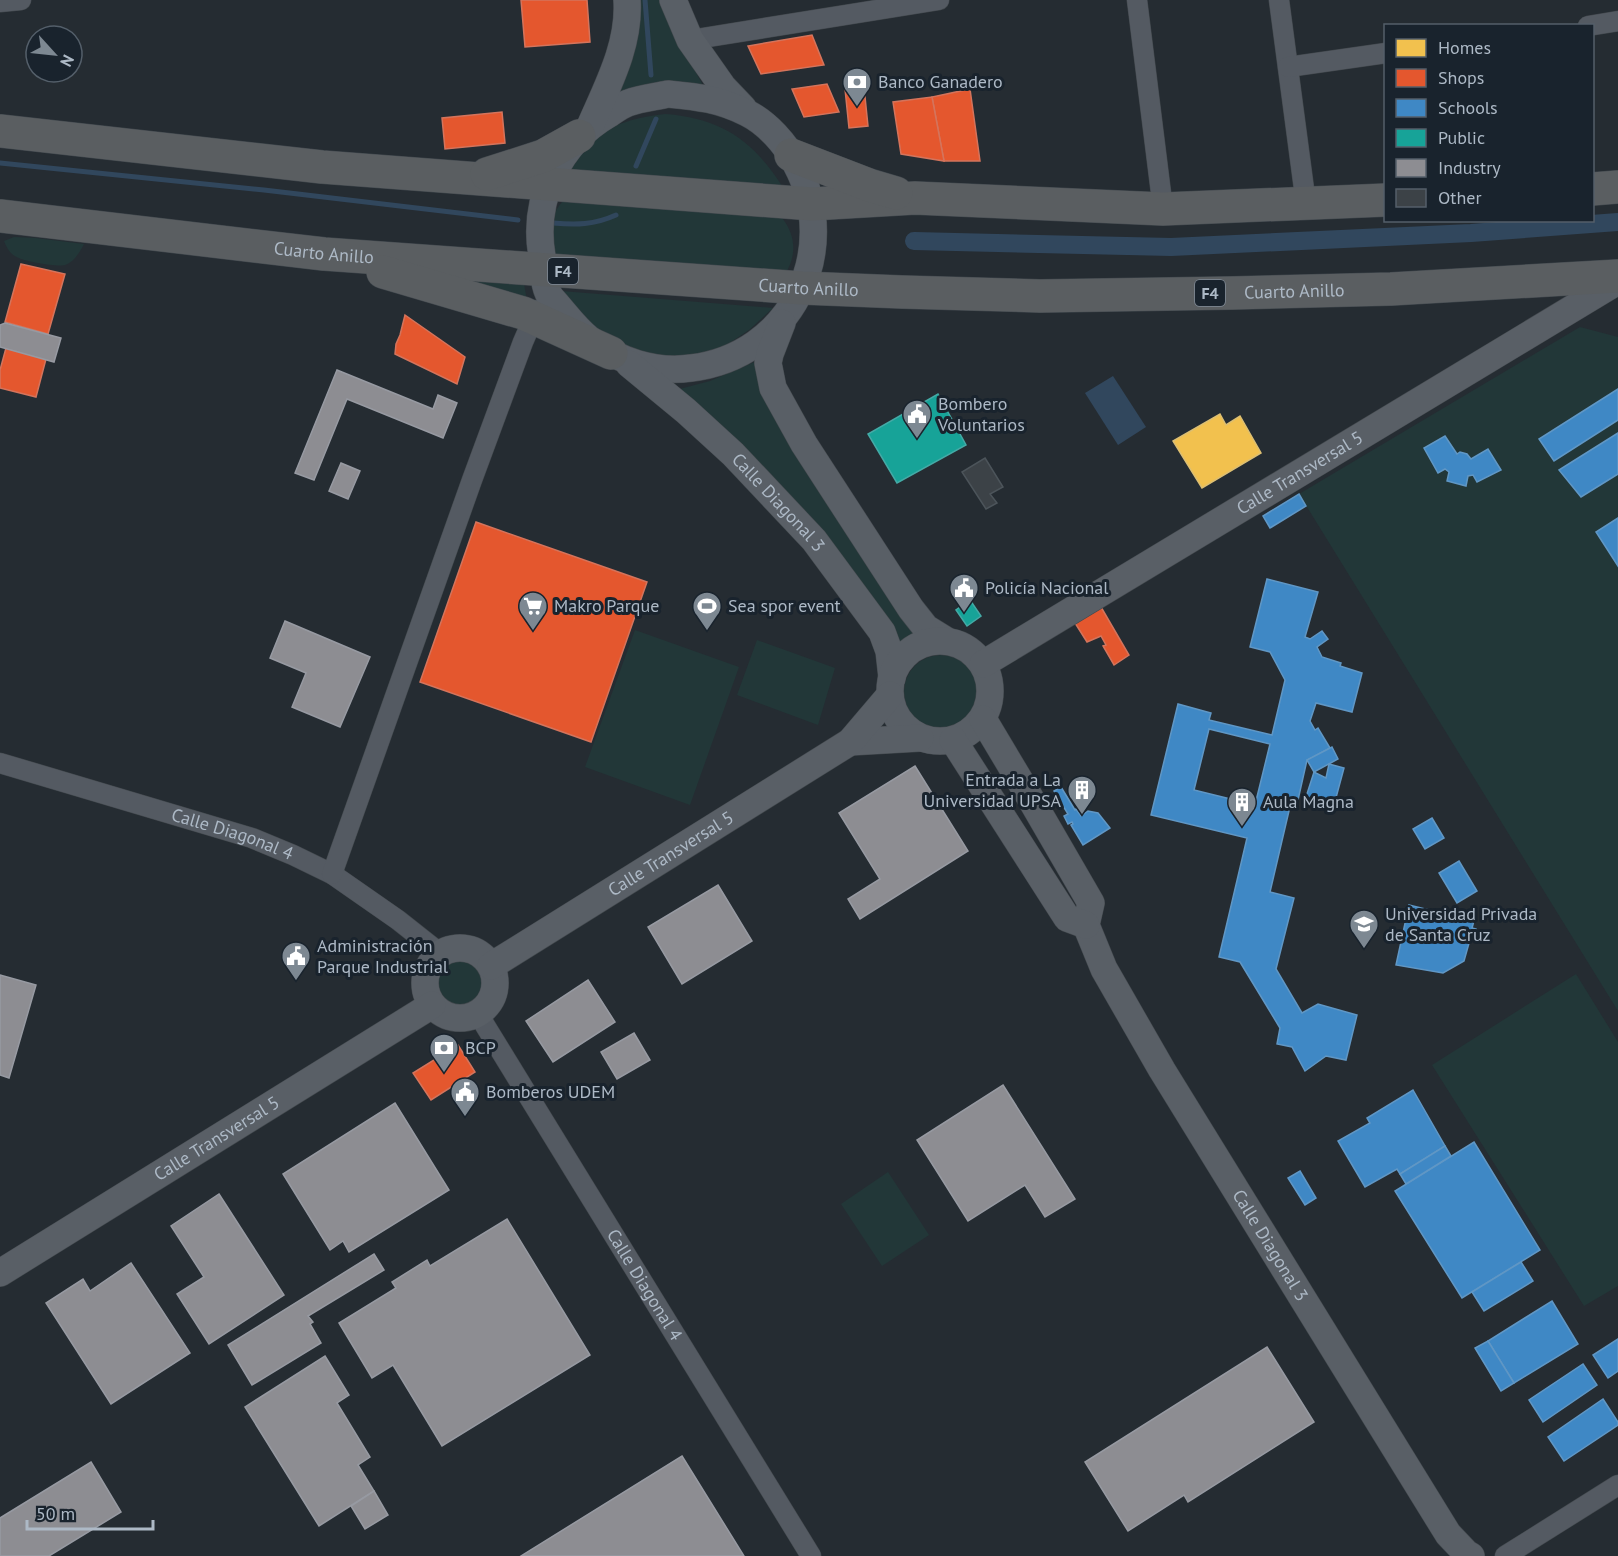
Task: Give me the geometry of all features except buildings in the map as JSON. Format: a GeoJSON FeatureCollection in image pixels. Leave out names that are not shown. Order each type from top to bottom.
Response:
{"type":"FeatureCollection","features":[{"type":"Feature","properties":{"kind":"highway"},"geometry":{"type":"LineString","coordinates":[[0,130],[322,167],[812,204],[915,198],[1163,209],[1384,201]]}},
{"type":"Feature","properties":{"kind":"highway"},"geometry":{"type":"LineString","coordinates":[[470,179],[543,156],[585,130]]}},
{"type":"Feature","properties":{"kind":"highway"},"geometry":{"type":"LineString","coordinates":[[791,155],[869,185],[915,198]]}},
{"type":"Feature","properties":{"kind":"highway"},"geometry":{"type":"LineString","coordinates":[[1594,189],[1618,187]]}},
{"type":"Feature","properties":{"kind":"highway","name":"Cuarto Anillo"},"geometry":{"type":"LineString","coordinates":[[0,216],[324,254],[541,294],[802,288],[1040,296],[1390,289],[1618,276]]}},
{"type":"Feature","properties":{"kind":"highway"},"geometry":{"type":"LineString","coordinates":[[324,254],[541,294],[616,356]]}},
{"type":"Feature","properties":{"kind":"main road"},"geometry":{"type":"LineString","coordinates":[[585,130],[620,58],[628,10],[627,0]]}},
{"type":"Feature","properties":{"kind":"main road"},"geometry":{"type":"LineString","coordinates":[[673,0],[690,40],[723,87],[748,113],[772,132],[791,155],[804,179],[812,204],[814,233],[811,261],[802,288],[785,317],[770,354],[768,363],[773,388],[804,444],[911,609],[927,628],[947,641],[964,646],[978,657],[988,673],[991,692],[983,719],[970,732],[953,740],[936,742],[920,738],[899,721],[892,704],[891,686],[900,662],[912,649],[929,642],[947,641]]}},
{"type":"Feature","properties":{"kind":"main road"},"geometry":{"type":"LineString","coordinates":[[541,294],[539,242],[541,213],[548,185],[565,151],[585,130],[627,103],[668,94],[710,98],[748,113]]}},
{"type":"Feature","properties":{"kind":"main road","name":"Calle Transversal 5"},"geometry":{"type":"LineString","coordinates":[[983,664],[1618,281]]}},
{"type":"Feature","properties":{"kind":"main road"},"geometry":{"type":"LineString","coordinates":[[616,356],[656,368],[680,370],[704,367],[728,360],[749,349],[785,317]]}},
{"type":"Feature","properties":{"kind":"main road","name":"Calle Diagonal 3"},"geometry":{"type":"LineString","coordinates":[[616,356],[686,411],[733,454],[814,540],[882,632],[889,651],[891,686]]}},
{"type":"Feature","properties":{"kind":"main road","name":"Calle Transversal 5"},"geometry":{"type":"LineString","coordinates":[[491,966],[850,742],[891,686]]}},
{"type":"Feature","properties":{"kind":"main road","name":"Calle Diagonal 3"},"geometry":{"type":"LineString","coordinates":[[983,719],[1091,903],[1086,925],[1104,969],[1161,1070],[1448,1534],[1471,1556]]}},
{"type":"Feature","properties":{"kind":"main road","name":"Calle Transversal 5"},"geometry":{"type":"LineString","coordinates":[[850,742],[920,738]]}},
{"type":"Feature","properties":{"kind":"main road"},"geometry":{"type":"LineString","coordinates":[[953,740],[1067,918],[1086,925]]}},
{"type":"Feature","properties":{"kind":"main road"},"geometry":{"type":"LineString","coordinates":[[1032,862],[1058,846]]}},
{"type":"Feature","properties":{"kind":"main road"},"geometry":{"type":"LineString","coordinates":[[463,948],[484,957],[491,966],[495,976],[495,987],[492,998],[478,1014],[469,1018],[448,1017],[432,1005],[425,983],[427,972],[441,954],[452,949],[463,948]]}},
{"type":"Feature","properties":{"kind":"main road","name":"Calle Transversal 5"},"geometry":{"type":"LineString","coordinates":[[0,1273],[432,1005]]}},
{"type":"Feature","properties":{"kind":"street"},"geometry":{"type":"LineString","coordinates":[[0,2],[21,0]]}},
{"type":"Feature","properties":{"kind":"street"},"geometry":{"type":"LineString","coordinates":[[690,40],[939,0]]}},
{"type":"Feature","properties":{"kind":"street"},"geometry":{"type":"LineString","coordinates":[[1137,0],[1163,209]]}},
{"type":"Feature","properties":{"kind":"street"},"geometry":{"type":"LineString","coordinates":[[1279,0],[1306,204]]}},
{"type":"Feature","properties":{"kind":"street"},"geometry":{"type":"LineString","coordinates":[[1594,25],[1618,21]]}},
{"type":"Feature","properties":{"kind":"street"},"geometry":{"type":"LineString","coordinates":[[1288,67],[1384,53]]}},
{"type":"Feature","properties":{"kind":"street"},"geometry":{"type":"LineString","coordinates":[[332,874],[468,491],[541,294]]}},
{"type":"Feature","properties":{"kind":"street","name":"Calle Diagonal 4"},"geometry":{"type":"LineString","coordinates":[[0,763],[252,838],[293,855],[332,874],[398,920],[441,954]]}},
{"type":"Feature","properties":{"kind":"street","name":"Calle Diagonal 4"},"geometry":{"type":"LineString","coordinates":[[478,1014],[811,1556]]}},
{"type":"Feature","properties":{"kind":"street"},"geometry":{"type":"LineString","coordinates":[[1505,1556],[1618,1485]]}},
{"type":"Feature","properties":{"kind":"green space"},"geometry":{"type":"Polygon","coordinates":[[[639,0],[663,0],[680,43],[706,91],[612,97],[639,0]]]}},
{"type":"Feature","properties":{"kind":"green space"},"geometry":{"type":"Polygon","coordinates":[[[666,114],[704,121],[735,135],[761,158],[784,189],[564,177],[586,147],[607,130],[635,119],[666,114]]]}},
{"type":"Feature","properties":{"kind":"green space"},"geometry":{"type":"Polygon","coordinates":[[[566,197],[782,218],[792,238],[792,260],[785,274],[579,269],[555,254],[553,244],[552,218],[566,197]]]}},
{"type":"Feature","properties":{"kind":"green space"},"geometry":{"type":"Polygon","coordinates":[[[14,237],[84,244],[68,264],[49,265],[14,255],[4,241],[14,237]]]}},
{"type":"Feature","properties":{"kind":"green space"},"geometry":{"type":"Polygon","coordinates":[[[413,269],[523,279],[528,305],[413,269]]]}},
{"type":"Feature","properties":{"kind":"green space"},"geometry":{"type":"Polygon","coordinates":[[[561,291],[773,308],[749,330],[725,346],[671,360],[605,342],[561,291]]]}},
{"type":"Feature","properties":{"kind":"green space"},"geometry":{"type":"Polygon","coordinates":[[[1580,327],[1618,337],[1618,1011],[1299,494],[1580,327]]]}},
{"type":"Feature","properties":{"kind":"green space"},"geometry":{"type":"Polygon","coordinates":[[[757,361],[918,634],[900,643],[826,539],[777,481],[727,433],[672,391],[710,381],[757,361]]]}},
{"type":"Feature","properties":{"kind":"green space"},"geometry":{"type":"Polygon","coordinates":[[[635,630],[739,667],[690,805],[585,767],[635,630]]]}},
{"type":"Feature","properties":{"kind":"green space"},"geometry":{"type":"Polygon","coordinates":[[[757,640],[835,668],[818,725],[737,695],[757,640]]]}},
{"type":"Feature","properties":{"kind":"green space"},"geometry":{"type":"Polygon","coordinates":[[[934,655],[948,655],[962,661],[972,671],[978,685],[978,699],[972,713],[962,723],[948,729],[934,729],[920,723],[910,713],[904,699],[904,685],[910,671],[920,661],[934,655]]]}},
{"type":"Feature","properties":{"kind":"green space"},"geometry":{"type":"Polygon","coordinates":[[[462,956],[472,958],[480,964],[486,972],[488,982],[486,992],[480,1000],[472,1006],[462,1008],[452,1006],[444,1000],[438,992],[436,982],[438,972],[444,964],[452,958],[462,956]]]}},
{"type":"Feature","properties":{"kind":"green space"},"geometry":{"type":"Polygon","coordinates":[[[1576,974],[1618,1042],[1618,1286],[1584,1306],[1432,1065],[1576,974]]]}},
{"type":"Feature","properties":{"kind":"green space"},"geometry":{"type":"Polygon","coordinates":[[[888,1172],[929,1235],[882,1266],[841,1204],[888,1172]]]}},
{"type":"Feature","properties":{"kind":"water"},"geometry":{"type":"Polygon","coordinates":[[[1113,376],[1146,427],[1118,445],[1085,393],[1113,376]]]}},
{"type":"Feature","properties":{"kind":"waterway"},"geometry":{"type":"LineString","coordinates":[[645,0],[651,75]]}},
{"type":"Feature","properties":{"kind":"waterway"},"geometry":{"type":"LineString","coordinates":[[636,166],[656,119]]}},
{"type":"Feature","properties":{"kind":"waterway"},"geometry":{"type":"LineString","coordinates":[[0,163],[264,190],[518,220]]}},
{"type":"Feature","properties":{"kind":"waterway"},"geometry":{"type":"LineString","coordinates":[[553,223],[585,223],[600,221],[616,215]]}},
{"type":"Feature","properties":{"kind":"waterway"},"geometry":{"type":"LineString","coordinates":[[914,241],[1171,247],[1471,233],[1618,222]]}},
{"type":"Feature","properties":{"kind":"place","name":"Banco Ganadero"},"geometry":{"type":"Point","coordinates":[857,108]}},
{"type":"Feature","properties":{"kind":"place","name":"Bombero Voluntarios"},"geometry":{"type":"Point","coordinates":[917,440]}},
{"type":"Feature","properties":{"kind":"place","name":"Policía Nacional"},"geometry":{"type":"Point","coordinates":[964,614]}},
{"type":"Feature","properties":{"kind":"place","name":"Makro Parque"},"geometry":{"type":"Point","coordinates":[533,632]}},
{"type":"Feature","properties":{"kind":"place","name":"Sea spor event"},"geometry":{"type":"Point","coordinates":[707,632]}},
{"type":"Feature","properties":{"kind":"place","name":"Entrada a La Universidad UPSA"},"geometry":{"type":"Point","coordinates":[1082,816]}},
{"type":"Feature","properties":{"kind":"place","name":"Aula Magna"},"geometry":{"type":"Point","coordinates":[1242,828]}},
{"type":"Feature","properties":{"kind":"place","name":"Universidad Privada de Santa Cruz"},"geometry":{"type":"Point","coordinates":[1364,950]}},
{"type":"Feature","properties":{"kind":"place","name":"Administración Parque Industrial"},"geometry":{"type":"Point","coordinates":[296,982]}},
{"type":"Feature","properties":{"kind":"place","name":"BCP"},"geometry":{"type":"Point","coordinates":[444,1074]}},
{"type":"Feature","properties":{"kind":"place","name":"Bomberos UDEM"},"geometry":{"type":"Point","coordinates":[465,1118]}}]}
